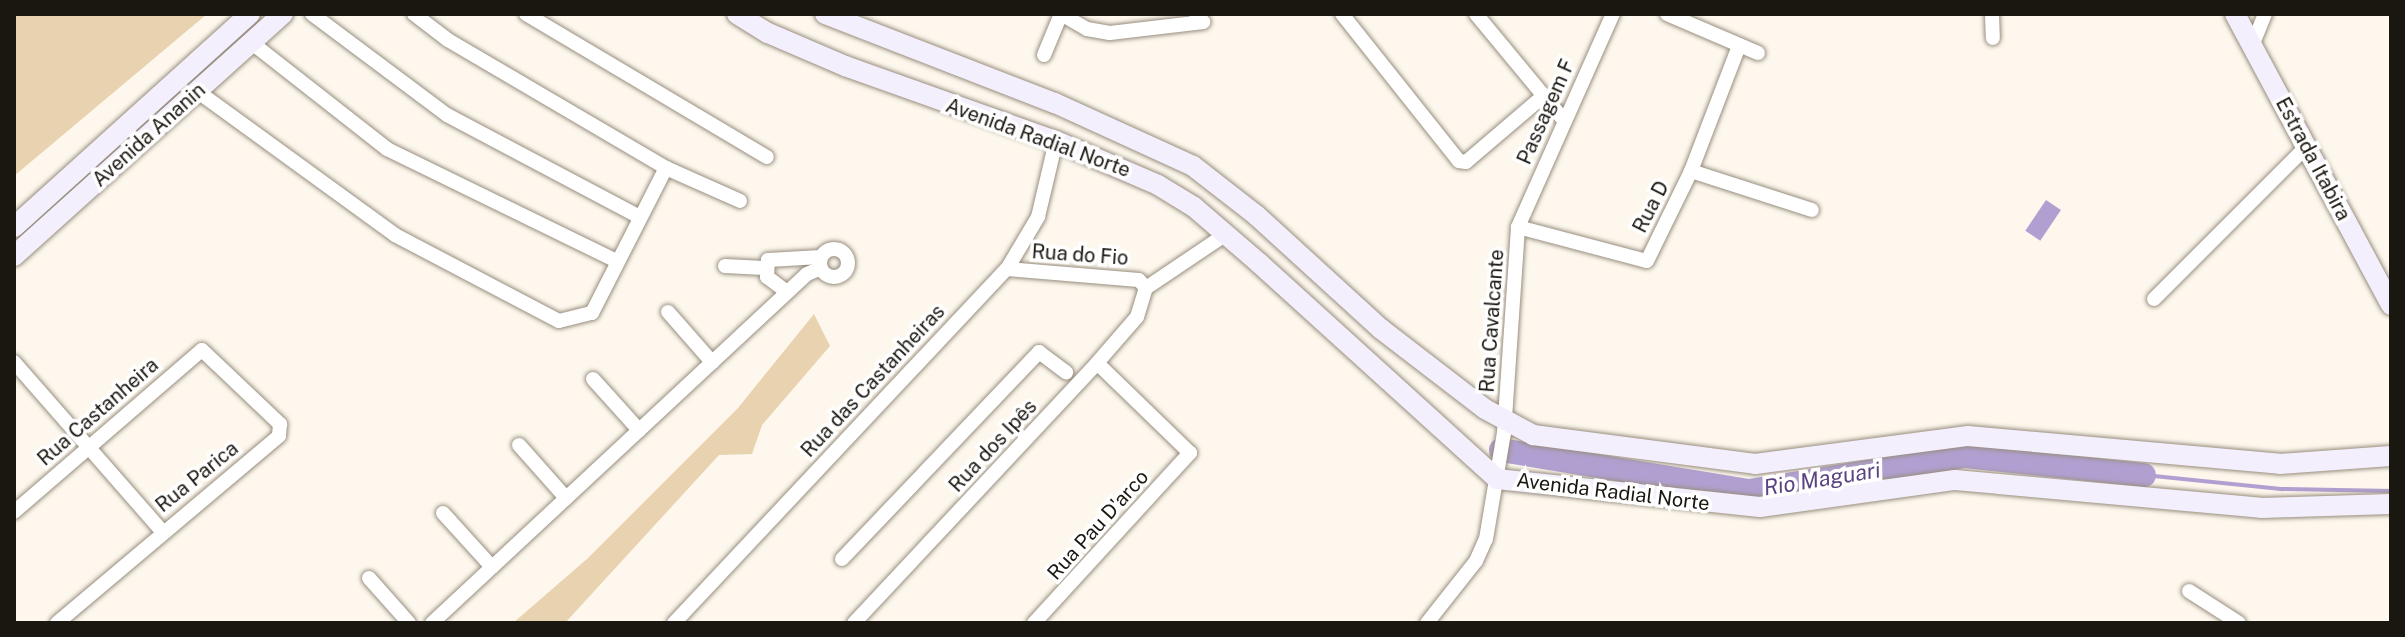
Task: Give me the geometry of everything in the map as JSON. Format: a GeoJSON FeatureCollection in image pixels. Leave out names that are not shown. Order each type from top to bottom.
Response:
{"type":"FeatureCollection","features":[{"type":"Feature","properties":{"kind":"main road","name":"Avenida Ananin"},"geometry":{"type":"LineString","coordinates":[[14,227],[250,14]]}},
{"type":"Feature","properties":{"kind":"main road","name":"Avenida Ananin"},"geometry":{"type":"LineString","coordinates":[[14,256],[283,14]]}},
{"type":"Feature","properties":{"kind":"main road","name":"Avenida Radial Norte"},"geometry":{"type":"LineString","coordinates":[[737,14],[768,33],[845,66],[1056,141],[1158,185],[1226,234],[1499,470],[1760,507],[1955,480],[2261,508],[2391,504]]}},
{"type":"Feature","properties":{"kind":"main road","name":"Avenida Radial Norte"},"geometry":{"type":"LineString","coordinates":[[825,14],[1055,103],[1193,166],[1256,215],[1381,329],[1504,425],[1533,435],[1755,464],[1968,436],[2280,464],[2391,456]]}},
{"type":"Feature","properties":{"kind":"main road","name":"Estrada Itabira"},"geometry":{"type":"LineString","coordinates":[[2235,14],[2306,147],[2384,278],[2391,305]]}},
{"type":"Feature","properties":{"kind":"street"},"geometry":{"type":"LineString","coordinates":[[312,14],[447,115],[640,217]]}},
{"type":"Feature","properties":{"kind":"street"},"geometry":{"type":"LineString","coordinates":[[414,14],[448,40],[666,168],[740,201]]}},
{"type":"Feature","properties":{"kind":"street"},"geometry":{"type":"LineString","coordinates":[[526,14],[767,157]]}},
{"type":"Feature","properties":{"kind":"street"},"geometry":{"type":"LineString","coordinates":[[1044,55],[1061,14],[1102,33],[1141,33],[1199,18]]}},
{"type":"Feature","properties":{"kind":"street"},"geometry":{"type":"LineString","coordinates":[[1342,14],[1459,161],[1466,162],[1542,97]]}},
{"type":"Feature","properties":{"kind":"street"},"geometry":{"type":"LineString","coordinates":[[1476,14],[1563,119]]}},
{"type":"Feature","properties":{"kind":"street","name":"Passagem F"},"geometry":{"type":"LineString","coordinates":[[1518,227],[1563,119],[1613,14]]}},
{"type":"Feature","properties":{"kind":"street"},"geometry":{"type":"LineString","coordinates":[[1667,14],[1758,53]]}},
{"type":"Feature","properties":{"kind":"street"},"geometry":{"type":"LineString","coordinates":[[1992,14],[1993,38]]}},
{"type":"Feature","properties":{"kind":"street"},"geometry":{"type":"LineString","coordinates":[[2252,46],[2265,14]]}},
{"type":"Feature","properties":{"kind":"street"},"geometry":{"type":"LineString","coordinates":[[252,43],[387,149],[617,261]]}},
{"type":"Feature","properties":{"kind":"street","name":"Rua D"},"geometry":{"type":"LineString","coordinates":[[1518,227],[1647,261],[1691,171],[1739,46]]}},
{"type":"Feature","properties":{"kind":"street"},"geometry":{"type":"LineString","coordinates":[[197,91],[395,235],[559,321],[592,313],[666,168]]}},
{"type":"Feature","properties":{"kind":"street","name":"Rua das Castanheiras"},"geometry":{"type":"LineString","coordinates":[[674,623],[1007,269],[1038,217],[1056,141]]}},
{"type":"Feature","properties":{"kind":"street"},"geometry":{"type":"LineString","coordinates":[[2154,299],[2306,147]]}},
{"type":"Feature","properties":{"kind":"street"},"geometry":{"type":"LineString","coordinates":[[1691,171],[1812,210]]}},
{"type":"Feature","properties":{"kind":"street","name":"Rua Cavalcante"},"geometry":{"type":"LineString","coordinates":[[1427,623],[1476,561],[1491,521],[1504,425],[1518,227]]}},
{"type":"Feature","properties":{"kind":"street"},"geometry":{"type":"LineString","coordinates":[[1146,288],[1226,234]]}},
{"type":"Feature","properties":{"kind":"street"},"geometry":{"type":"LineString","coordinates":[[432,623],[821,262],[775,256],[764,268]]}},
{"type":"Feature","properties":{"kind":"street"},"geometry":{"type":"LineString","coordinates":[[725,266],[764,268]]}},
{"type":"Feature","properties":{"kind":"street"},"geometry":{"type":"LineString","coordinates":[[764,268],[767,277],[787,292]]}},
{"type":"Feature","properties":{"kind":"street","name":"Rua do Fio"},"geometry":{"type":"LineString","coordinates":[[1007,269],[1139,280],[1146,288]]}},
{"type":"Feature","properties":{"kind":"street","name":"Rua dos Ipês"},"geometry":{"type":"LineString","coordinates":[[860,621],[1137,317],[1146,288]]}},
{"type":"Feature","properties":{"kind":"street"},"geometry":{"type":"LineString","coordinates":[[668,312],[712,362]]}},
{"type":"Feature","properties":{"kind":"street"},"geometry":{"type":"LineString","coordinates":[[842,559],[1040,351],[1066,372]]}},
{"type":"Feature","properties":{"kind":"street","name":"Rua Castanheira"},"geometry":{"type":"LineString","coordinates":[[14,512],[195,353],[211,354]]}},
{"type":"Feature","properties":{"kind":"street","name":"Rua Parica"},"geometry":{"type":"LineString","coordinates":[[57,623],[282,429],[211,354]]}},
{"type":"Feature","properties":{"kind":"street"},"geometry":{"type":"LineString","coordinates":[[14,362],[162,531]]}},
{"type":"Feature","properties":{"kind":"street","name":"Rua Pau D'arco"},"geometry":{"type":"LineString","coordinates":[[1034,623],[1190,453],[1097,363]]}},
{"type":"Feature","properties":{"kind":"street"},"geometry":{"type":"LineString","coordinates":[[593,379],[639,430]]}},
{"type":"Feature","properties":{"kind":"street"},"geometry":{"type":"LineString","coordinates":[[519,445],[566,498]]}},
{"type":"Feature","properties":{"kind":"street"},"geometry":{"type":"LineString","coordinates":[[443,513],[492,567]]}},
{"type":"Feature","properties":{"kind":"street"},"geometry":{"type":"LineString","coordinates":[[369,578],[409,623]]}},
{"type":"Feature","properties":{"kind":"street"},"geometry":{"type":"LineString","coordinates":[[2189,591],[2239,623]]}},
{"type":"Feature","properties":{"kind":"shaded area"},"geometry":{"type":"Polygon","coordinates":[[[14,14],[207,14],[14,176],[14,14]]]}},
{"type":"Feature","properties":{"kind":"shaded area"},"geometry":{"type":"Polygon","coordinates":[[[2046,200],[2061,210],[2040,241],[2025,231],[2046,200]]]}},
{"type":"Feature","properties":{"kind":"shaded area"},"geometry":{"type":"Polygon","coordinates":[[[814,314],[830,346],[762,425],[752,454],[719,455],[565,623],[513,623],[587,559],[738,408],[814,314]]]}},
{"type":"Feature","properties":{"kind":"waterway","name":"Rio Maguari"},"geometry":{"type":"LineString","coordinates":[[1501,450],[1749,491],[1965,456],[2144,475]]}},
{"type":"Feature","properties":{"kind":"waterway"},"geometry":{"type":"LineString","coordinates":[[2144,475],[2283,489],[2391,491]]}}]}
